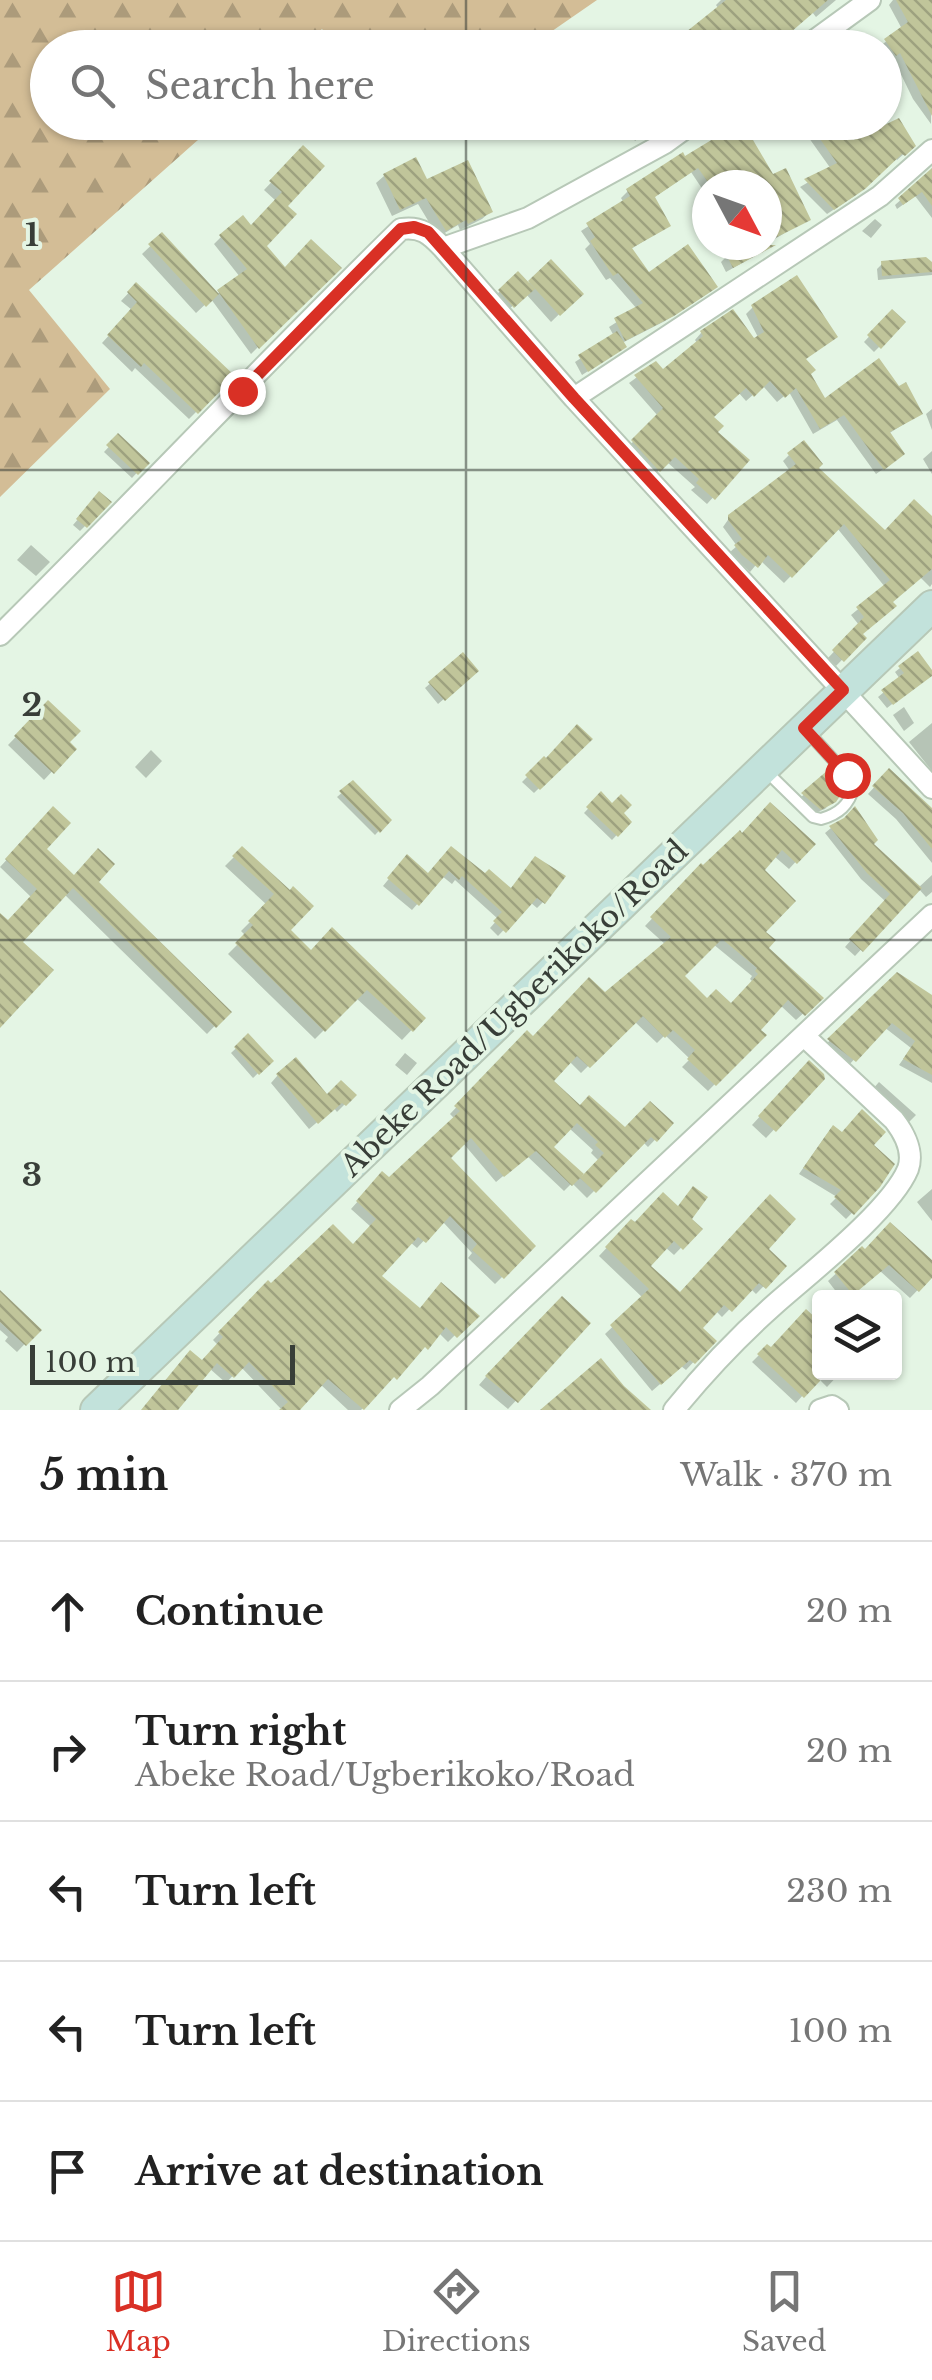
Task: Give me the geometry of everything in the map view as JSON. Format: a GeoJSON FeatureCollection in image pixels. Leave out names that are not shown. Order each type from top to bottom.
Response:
{"type":"FeatureCollection","features":[{"type":"Feature","properties":{"kind":"street"},"geometry":{"type":"LineString","coordinates":[[829,30],[870,0]]}},
{"type":"Feature","properties":{"kind":"street"},"geometry":{"type":"LineString","coordinates":[[444,248],[528,218],[669,140]]}},
{"type":"Feature","properties":{"kind":"street"},"geometry":{"type":"LineString","coordinates":[[574,398],[880,196],[932,150]]}},
{"type":"Feature","properties":{"kind":"street"},"geometry":{"type":"LineString","coordinates":[[0,635],[401,229],[414,227],[428,232],[444,248],[574,398],[932,788]]}},
{"type":"Feature","properties":{"kind":"street","name":"Abeke Road/Ugberikoko/Road"},"geometry":{"type":"LineString","coordinates":[[96,1410],[932,606]]}},
{"type":"Feature","properties":{"kind":"street"},"geometry":{"type":"LineString","coordinates":[[400,1410],[932,915]]}},
{"type":"Feature","properties":{"kind":"street"},"geometry":{"type":"LineString","coordinates":[[674,1410],[771,1308],[839,1249],[894,1191],[908,1167],[904,1133],[894,1120],[804,1036]]}},
{"type":"Feature","properties":{"kind":"street"},"geometry":{"type":"LineString","coordinates":[[820,1410],[832,1406],[838,1410]]}},
{"type":"Feature","properties":{"kind":"lane"},"geometry":{"type":"LineString","coordinates":[[763,768],[813,817],[821,819],[842,808],[854,787],[804,728]]}},
{"type":"Feature","properties":{"kind":"green space"},"geometry":{"type":"Polygon","coordinates":[[[0,0],[597,0],[554,30],[30,30],[30,140],[198,140],[29,290],[110,389],[0,497],[0,0]]]}},
{"type":"Feature","properties":{"kind":"building"},"geometry":{"type":"Polygon","coordinates":[[[726,0],[828,0],[793,30],[688,30],[726,0]]]}},
{"type":"Feature","properties":{"kind":"building"},"geometry":{"type":"Polygon","coordinates":[[[896,0],[932,0],[932,116],[902,57],[902,30],[897,30],[908,22],[896,0]]]}},
{"type":"Feature","properties":{"kind":"building"},"geometry":{"type":"Polygon","coordinates":[[[902,123],[916,146],[834,210],[804,179],[837,163],[821,140],[902,140],[902,123]]]}},
{"type":"Feature","properties":{"kind":"building"},"geometry":{"type":"Polygon","coordinates":[[[711,140],[753,140],[771,170],[698,168],[655,197],[671,226],[632,248],[649,272],[688,244],[692,260],[699,260],[718,287],[625,341],[614,318],[643,303],[618,273],[613,276],[590,241],[595,237],[586,223],[630,196],[626,189],[683,152],[685,156],[711,140]]]}},
{"type":"Feature","properties":{"kind":"building"},"geometry":{"type":"Polygon","coordinates":[[[303,145],[325,166],[288,206],[297,214],[267,246],[285,267],[311,239],[342,268],[259,349],[217,290],[247,269],[219,235],[243,215],[251,225],[282,192],[269,181],[303,145]]]}},
{"type":"Feature","properties":{"kind":"building"},"geometry":{"type":"Polygon","coordinates":[[[416,157],[427,179],[468,160],[493,212],[446,231],[426,198],[400,210],[383,174],[416,157]]]}},
{"type":"Feature","properties":{"kind":"building"},"geometry":{"type":"Polygon","coordinates":[[[786,168],[811,220],[782,234],[782,170],[786,168]]]}},
{"type":"Feature","properties":{"kind":"building"},"geometry":{"type":"Polygon","coordinates":[[[932,168],[932,206],[922,192],[903,205],[898,198],[932,168]]]}},
{"type":"Feature","properties":{"kind":"building"},"geometry":{"type":"Polygon","coordinates":[[[162,232],[219,294],[206,307],[148,244],[162,232]]]}},
{"type":"Feature","properties":{"kind":"building"},"geometry":{"type":"Polygon","coordinates":[[[926,257],[932,262],[932,272],[882,276],[881,261],[926,257]]]}},
{"type":"Feature","properties":{"kind":"building"},"geometry":{"type":"Polygon","coordinates":[[[551,259],[584,294],[560,316],[528,281],[551,259]]]}},
{"type":"Feature","properties":{"kind":"building"},"geometry":{"type":"Polygon","coordinates":[[[729,260],[748,260],[733,268],[729,260]]]}},
{"type":"Feature","properties":{"kind":"building"},"geometry":{"type":"Polygon","coordinates":[[[518,271],[535,289],[514,308],[498,290],[518,271]]]}},
{"type":"Feature","properties":{"kind":"building"},"geometry":{"type":"Polygon","coordinates":[[[797,275],[838,337],[806,359],[816,370],[811,374],[825,398],[879,358],[899,386],[906,382],[923,414],[890,432],[905,454],[884,470],[844,415],[820,429],[796,388],[785,398],[770,381],[754,397],[746,388],[714,417],[724,426],[718,432],[750,460],[715,500],[675,457],[660,472],[631,440],[663,408],[634,375],[656,361],[663,369],[703,336],[700,331],[733,309],[754,338],[764,332],[751,305],[797,275]]]}},
{"type":"Feature","properties":{"kind":"building"},"geometry":{"type":"Polygon","coordinates":[[[136,282],[235,376],[198,414],[144,363],[141,367],[107,335],[137,302],[127,292],[136,282]]]}},
{"type":"Feature","properties":{"kind":"building"},"geometry":{"type":"Polygon","coordinates":[[[892,309],[906,322],[881,349],[867,335],[892,309]]]}},
{"type":"Feature","properties":{"kind":"building"},"geometry":{"type":"Polygon","coordinates":[[[617,331],[627,347],[588,372],[578,355],[617,331]]]}},
{"type":"Feature","properties":{"kind":"building"},"geometry":{"type":"Polygon","coordinates":[[[118,433],[150,463],[138,475],[106,445],[118,433]]]}},
{"type":"Feature","properties":{"kind":"building"},"geometry":{"type":"Polygon","coordinates":[[[804,440],[823,464],[819,468],[885,530],[914,499],[932,516],[932,569],[893,602],[897,606],[863,634],[867,638],[844,662],[832,650],[864,617],[856,607],[890,580],[844,524],[792,578],[768,555],[758,568],[742,555],[734,545],[742,539],[728,520],[728,515],[796,464],[787,453],[804,440]]]}},
{"type":"Feature","properties":{"kind":"building"},"geometry":{"type":"Polygon","coordinates":[[[99,491],[112,502],[87,528],[76,519],[99,491]]]}},
{"type":"Feature","properties":{"kind":"building"},"geometry":{"type":"Polygon","coordinates":[[[918,651],[932,676],[893,705],[881,690],[904,673],[898,666],[918,651]]]}},
{"type":"Feature","properties":{"kind":"building"},"geometry":{"type":"Polygon","coordinates":[[[463,652],[479,671],[445,701],[428,682],[463,652]]]}},
{"type":"Feature","properties":{"kind":"building"},"geometry":{"type":"Polygon","coordinates":[[[48,700],[81,731],[70,742],[77,749],[54,774],[14,736],[48,700]]]}},
{"type":"Feature","properties":{"kind":"building"},"geometry":{"type":"Polygon","coordinates":[[[577,724],[593,739],[540,790],[525,775],[577,724]]]}},
{"type":"Feature","properties":{"kind":"building"},"geometry":{"type":"Polygon","coordinates":[[[889,768],[932,808],[932,849],[903,813],[872,786],[889,768]]]}},
{"type":"Feature","properties":{"kind":"building"},"geometry":{"type":"Polygon","coordinates":[[[828,770],[844,790],[836,802],[821,810],[801,793],[828,770]]]}},
{"type":"Feature","properties":{"kind":"building"},"geometry":{"type":"Polygon","coordinates":[[[353,780],[392,820],[380,833],[339,791],[353,780]]]}},
{"type":"Feature","properties":{"kind":"building"},"geometry":{"type":"Polygon","coordinates":[[[601,791],[612,803],[621,794],[632,805],[624,813],[632,822],[618,837],[586,807],[601,791]]]}},
{"type":"Feature","properties":{"kind":"building"},"geometry":{"type":"Polygon","coordinates":[[[770,802],[816,844],[797,864],[782,850],[765,870],[796,901],[766,932],[776,940],[769,948],[824,998],[805,1016],[788,1000],[761,1030],[767,1035],[716,1086],[687,1059],[695,1050],[673,1030],[665,1038],[643,1016],[590,1068],[577,1056],[554,1081],[580,1105],[589,1095],[625,1127],[650,1101],[674,1123],[657,1142],[651,1137],[596,1193],[580,1178],[572,1186],[536,1151],[504,1177],[471,1138],[451,1158],[536,1246],[504,1279],[472,1250],[477,1244],[450,1216],[426,1243],[418,1237],[382,1276],[420,1308],[441,1282],[480,1316],[457,1338],[446,1327],[428,1350],[425,1347],[364,1410],[328,1379],[300,1410],[279,1410],[288,1402],[249,1362],[234,1378],[217,1363],[178,1410],[141,1410],[190,1350],[202,1360],[223,1337],[218,1332],[268,1280],[271,1283],[333,1224],[353,1244],[376,1219],[356,1201],[382,1171],[389,1177],[460,1111],[454,1106],[527,1030],[533,1036],[589,977],[605,992],[671,937],[650,917],[701,863],[740,830],[742,833],[770,802]],[[722,939],[685,976],[707,998],[716,989],[731,1003],[758,974],[757,968],[722,939]],[[577,1123],[554,1147],[584,1174],[604,1153],[577,1123]]]}},
{"type":"Feature","properties":{"kind":"building"},"geometry":{"type":"Polygon","coordinates":[[[53,806],[71,823],[47,849],[74,875],[98,848],[115,864],[99,882],[232,1012],[216,1028],[73,888],[23,942],[54,970],[0,1028],[0,913],[8,920],[37,889],[5,859],[53,806]]]}},
{"type":"Feature","properties":{"kind":"building"},"geometry":{"type":"Polygon","coordinates":[[[855,806],[878,840],[874,844],[922,888],[863,952],[849,939],[890,894],[867,873],[829,826],[855,806]]]}},
{"type":"Feature","properties":{"kind":"building"},"geometry":{"type":"Polygon","coordinates":[[[242,846],[290,890],[293,886],[314,906],[291,930],[311,950],[332,927],[426,1018],[413,1032],[367,990],[325,1032],[235,943],[253,925],[248,921],[274,894],[232,856],[242,846]]]}},
{"type":"Feature","properties":{"kind":"building"},"geometry":{"type":"Polygon","coordinates":[[[451,846],[511,888],[535,856],[566,876],[545,904],[537,898],[506,933],[493,921],[502,912],[462,876],[459,880],[449,871],[419,906],[387,878],[407,854],[428,873],[451,846]]]}},
{"type":"Feature","properties":{"kind":"building"},"geometry":{"type":"Polygon","coordinates":[[[897,972],[932,995],[932,1075],[903,1059],[915,1041],[892,1023],[856,1062],[827,1039],[897,972]]]}},
{"type":"Feature","properties":{"kind":"building"},"geometry":{"type":"Polygon","coordinates":[[[248,1033],[274,1061],[259,1075],[234,1047],[248,1033]]]}},
{"type":"Feature","properties":{"kind":"building"},"geometry":{"type":"Polygon","coordinates":[[[296,1057],[327,1094],[341,1080],[357,1095],[318,1124],[276,1074],[296,1057]]]}},
{"type":"Feature","properties":{"kind":"building"},"geometry":{"type":"Polygon","coordinates":[[[809,1060],[825,1079],[776,1132],[758,1116],[809,1060]]]}},
{"type":"Feature","properties":{"kind":"building"},"geometry":{"type":"Polygon","coordinates":[[[862,1109],[886,1132],[874,1145],[895,1164],[854,1215],[834,1197],[841,1190],[803,1168],[833,1125],[842,1132],[862,1109]]]}},
{"type":"Feature","properties":{"kind":"building"},"geometry":{"type":"Polygon","coordinates":[[[693,1186],[708,1197],[692,1219],[703,1229],[683,1250],[674,1241],[651,1266],[680,1292],[770,1194],[796,1219],[769,1249],[787,1266],[766,1289],[759,1283],[732,1312],[724,1305],[703,1328],[717,1341],[695,1364],[690,1360],[661,1385],[610,1325],[649,1289],[605,1247],[663,1192],[678,1206],[693,1186]]]}},
{"type":"Feature","properties":{"kind":"building"},"geometry":{"type":"Polygon","coordinates":[[[890,1222],[932,1260],[932,1278],[919,1292],[889,1265],[859,1290],[849,1290],[834,1272],[862,1246],[865,1249],[890,1222]]]}},
{"type":"Feature","properties":{"kind":"building"},"geometry":{"type":"Polygon","coordinates":[[[0,1290],[42,1330],[26,1346],[0,1322],[0,1290]]]}},
{"type":"Feature","properties":{"kind":"building"},"geometry":{"type":"Polygon","coordinates":[[[562,1296],[591,1323],[518,1403],[485,1376],[562,1296]]]}},
{"type":"Feature","properties":{"kind":"building"},"geometry":{"type":"Polygon","coordinates":[[[806,1309],[812,1315],[812,1380],[820,1381],[804,1398],[757,1354],[767,1344],[771,1347],[806,1309]]]}},
{"type":"Feature","properties":{"kind":"building"},"geometry":{"type":"Polygon","coordinates":[[[601,1358],[651,1410],[540,1410],[601,1358]]]}},
{"type":"Feature","properties":{"kind":"route"},"geometry":{"type":"LineString","coordinates":[[242,391],[401,229],[414,227],[428,232],[574,398],[843,690],[804,728],[847,775]]}}]}
